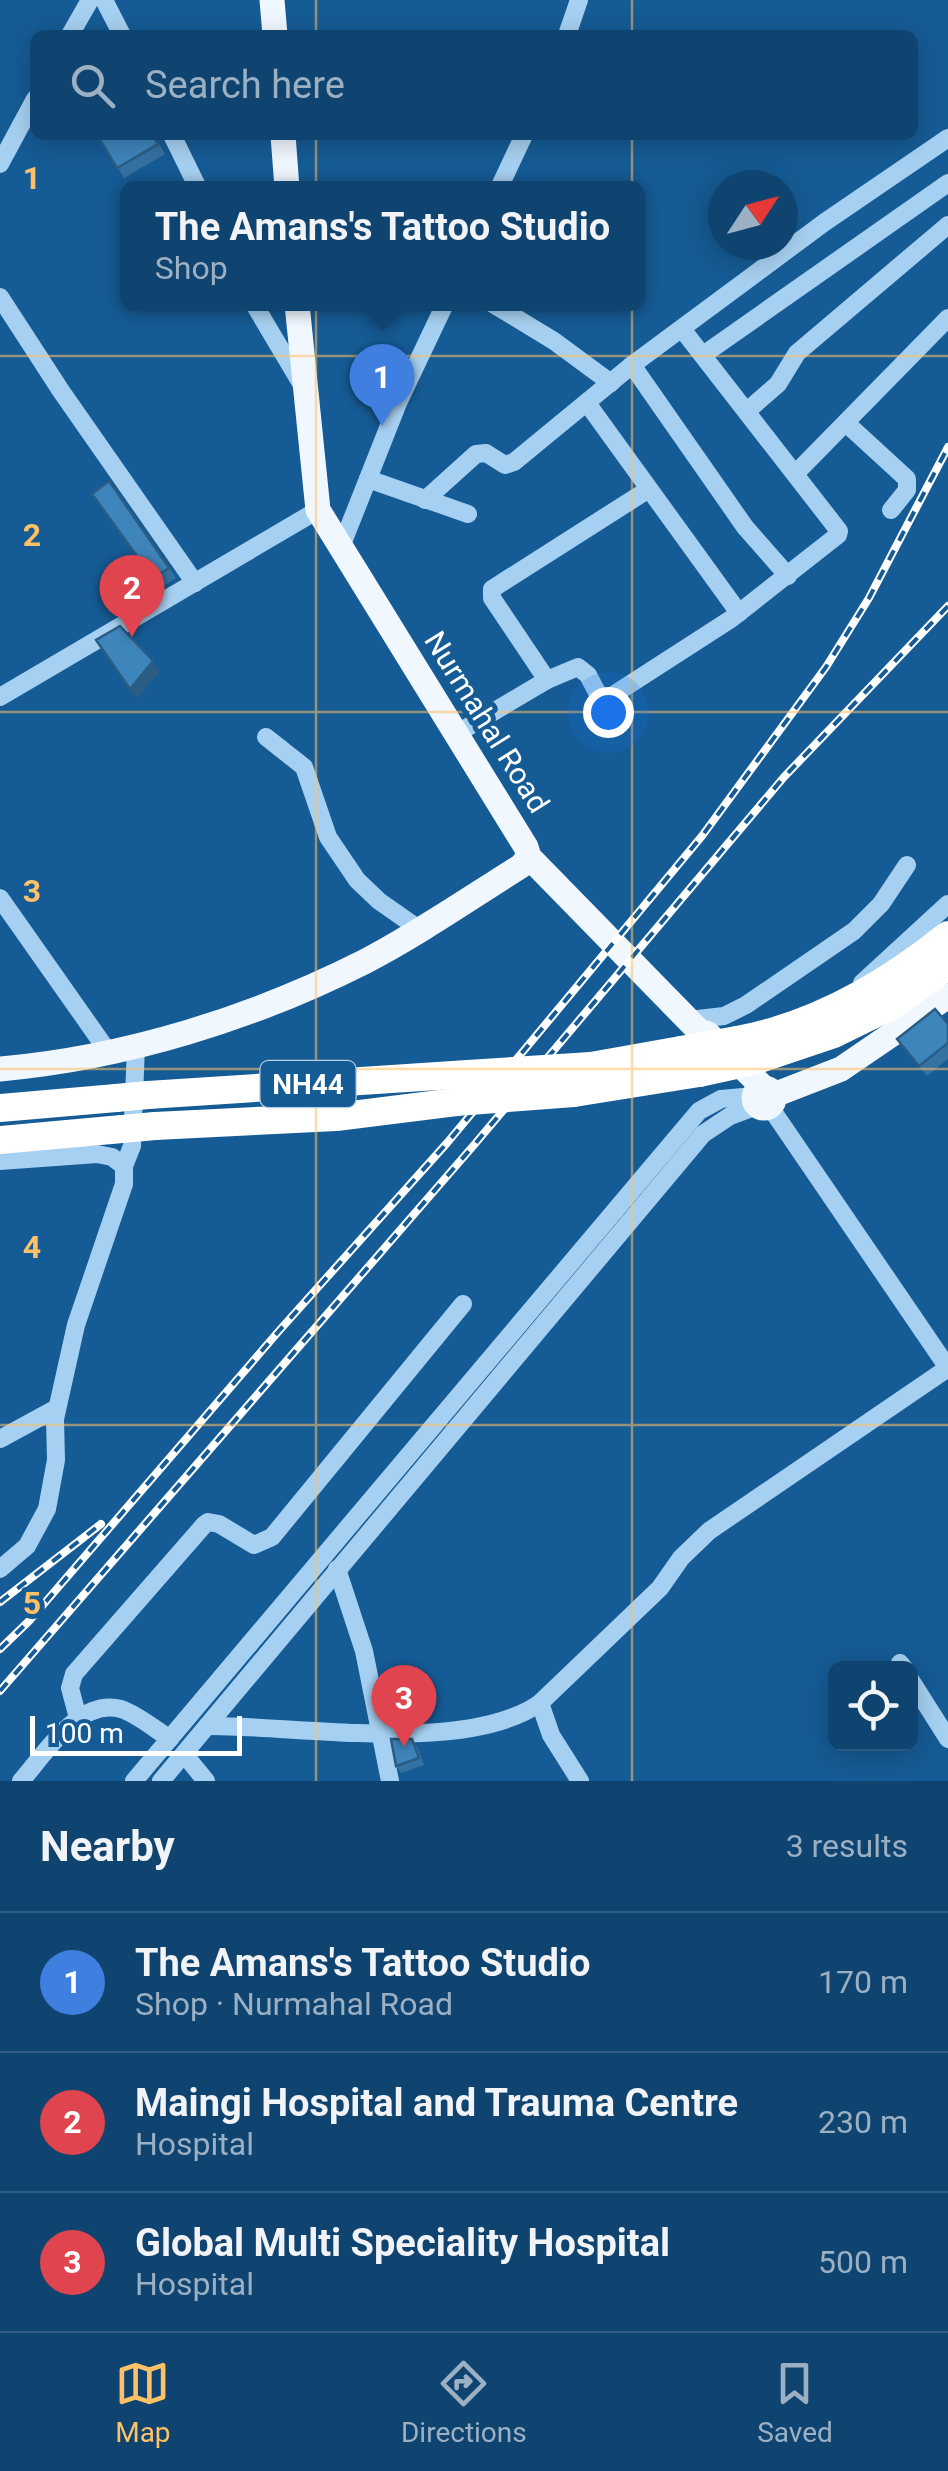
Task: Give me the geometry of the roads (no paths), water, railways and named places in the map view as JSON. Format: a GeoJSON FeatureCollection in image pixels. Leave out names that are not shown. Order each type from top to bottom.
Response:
{"type":"FeatureCollection","features":[{"type":"Feature","properties":{"kind":"highway","name":"NH44"},"geometry":{"type":"LineString","coordinates":[[0,1140],[122,1128],[336,1117],[574,1093],[699,1073],[831,1010],[909,966],[948,935]]}},
{"type":"Feature","properties":{"kind":"highway","name":"NH44"},"geometry":{"type":"LineString","coordinates":[[0,1108],[591,1066],[690,1034],[746,1051],[834,1034],[892,1005],[948,966]]}},
{"type":"Feature","properties":{"kind":"main road"},"geometry":{"type":"LineString","coordinates":[[272,0],[275,30]]}},
{"type":"Feature","properties":{"kind":"main road"},"geometry":{"type":"LineString","coordinates":[[283,140],[287,181]]}},
{"type":"Feature","properties":{"kind":"main road","name":"Nurmahal Road"},"geometry":{"type":"LineString","coordinates":[[0,1069],[49,1065],[210,1027],[365,961],[530,857],[318,510],[298,311]]}},
{"type":"Feature","properties":{"kind":"main road"},"geometry":{"type":"LineString","coordinates":[[530,857],[690,1034],[762,1098],[840,1069],[946,1002]]}},
{"type":"Feature","properties":{"kind":"street"},"geometry":{"type":"LineString","coordinates":[[73,30],[90,0]]}},
{"type":"Feature","properties":{"kind":"street"},"geometry":{"type":"LineString","coordinates":[[104,0],[119,30]]}},
{"type":"Feature","properties":{"kind":"street"},"geometry":{"type":"LineString","coordinates":[[569,30],[579,0]]}},
{"type":"Feature","properties":{"kind":"street"},"geometry":{"type":"LineString","coordinates":[[0,164],[30,108]]}},
{"type":"Feature","properties":{"kind":"street"},"geometry":{"type":"LineString","coordinates":[[425,500],[476,454],[486,453],[502,464],[510,464],[632,366],[825,222],[948,138]]}},
{"type":"Feature","properties":{"kind":"street"},"geometry":{"type":"LineString","coordinates":[[174,140],[195,181]]}},
{"type":"Feature","properties":{"kind":"street"},"geometry":{"type":"LineString","coordinates":[[501,181],[522,140]]}},
{"type":"Feature","properties":{"kind":"street"},"geometry":{"type":"LineString","coordinates":[[704,355],[948,184]]}},
{"type":"Feature","properties":{"kind":"street"},"geometry":{"type":"LineString","coordinates":[[747,411],[778,384],[797,353],[948,224]]}},
{"type":"Feature","properties":{"kind":"street"},"geometry":{"type":"LineString","coordinates":[[0,297],[60,391],[194,583]]}},
{"type":"Feature","properties":{"kind":"street"},"geometry":{"type":"LineString","coordinates":[[258,311],[304,388]]}},
{"type":"Feature","properties":{"kind":"street"},"geometry":{"type":"LineString","coordinates":[[340,547],[398,403],[441,311]]}},
{"type":"Feature","properties":{"kind":"street"},"geometry":{"type":"LineString","coordinates":[[505,311],[611,383]]}},
{"type":"Feature","properties":{"kind":"street"},"geometry":{"type":"LineString","coordinates":[[796,472],[948,318]]}},
{"type":"Feature","properties":{"kind":"street"},"geometry":{"type":"LineString","coordinates":[[456,734],[547,680],[578,667],[604,700],[739,613],[839,532],[682,329]]}},
{"type":"Feature","properties":{"kind":"street"},"geometry":{"type":"LineString","coordinates":[[632,366],[746,528],[788,576]]}},
{"type":"Feature","properties":{"kind":"street"},"geometry":{"type":"LineString","coordinates":[[587,404],[739,613]]}},
{"type":"Feature","properties":{"kind":"street"},"geometry":{"type":"LineString","coordinates":[[846,422],[908,480],[906,490],[891,510]]}},
{"type":"Feature","properties":{"kind":"street"},"geometry":{"type":"LineString","coordinates":[[368,479],[468,514]]}},
{"type":"Feature","properties":{"kind":"street"},"geometry":{"type":"LineString","coordinates":[[547,680],[492,598],[492,589],[648,489]]}},
{"type":"Feature","properties":{"kind":"street"},"geometry":{"type":"LineString","coordinates":[[0,697],[318,510]]}},
{"type":"Feature","properties":{"kind":"street"},"geometry":{"type":"LineString","coordinates":[[266,736],[304,767],[328,837],[357,880],[418,928]]}},
{"type":"Feature","properties":{"kind":"street"},"geometry":{"type":"LineString","coordinates":[[690,1034],[746,1006],[854,932],[881,904],[908,865]]}},
{"type":"Feature","properties":{"kind":"street"},"geometry":{"type":"LineString","coordinates":[[0,898],[108,1052]]}},
{"type":"Feature","properties":{"kind":"street"},"geometry":{"type":"LineString","coordinates":[[831,1010],[948,904]]}},
{"type":"Feature","properties":{"kind":"street"},"geometry":{"type":"LineString","coordinates":[[0,1569],[28,1546],[47,1508],[56,1460],[57,1408],[76,1325],[124,1184],[124,1166],[132,1146],[136,1046]]}},
{"type":"Feature","properties":{"kind":"street"},"geometry":{"type":"LineString","coordinates":[[208,1726],[380,1734],[470,1727],[524,1714],[660,1588],[682,1558],[717,1524],[948,1368],[762,1098]]}},
{"type":"Feature","properties":{"kind":"street"},"geometry":{"type":"LineString","coordinates":[[161,1781],[703,1134],[762,1098]]}},
{"type":"Feature","properties":{"kind":"street"},"geometry":{"type":"LineString","coordinates":[[134,1781],[699,1111],[721,1099],[762,1098]]}},
{"type":"Feature","properties":{"kind":"street"},"geometry":{"type":"LineString","coordinates":[[0,1161],[97,1154],[112,1157],[124,1166]]}},
{"type":"Feature","properties":{"kind":"street"},"geometry":{"type":"LineString","coordinates":[[78,1718],[70,1688],[74,1674],[204,1525],[219,1524],[254,1545],[272,1537],[463,1304]]}},
{"type":"Feature","properties":{"kind":"street"},"geometry":{"type":"LineString","coordinates":[[0,1438],[57,1408]]}},
{"type":"Feature","properties":{"kind":"street"},"geometry":{"type":"LineString","coordinates":[[337,1569],[364,1651],[390,1781]]}},
{"type":"Feature","properties":{"kind":"street"},"geometry":{"type":"LineString","coordinates":[[918,1691],[948,1738]]}},
{"type":"Feature","properties":{"kind":"street"},"geometry":{"type":"LineString","coordinates":[[540,1703],[546,1725],[580,1781]]}},
{"type":"Feature","properties":{"kind":"street"},"geometry":{"type":"LineString","coordinates":[[21,1781],[78,1718],[98,1709],[121,1709],[170,1739]]}},
{"type":"Feature","properties":{"kind":"street"},"geometry":{"type":"LineString","coordinates":[[184,1754],[206,1781]]}},
{"type":"Feature","properties":{"kind":"railway"},"geometry":{"type":"LineString","coordinates":[[0,1649],[30,1620],[447,1143],[702,836],[826,667],[869,598],[948,447]]}},
{"type":"Feature","properties":{"kind":"railway"},"geometry":{"type":"LineString","coordinates":[[0,1691],[474,1145],[784,777],[948,606]]}},
{"type":"Feature","properties":{"kind":"railway"},"geometry":{"type":"LineString","coordinates":[[0,1602],[101,1524]]}},
{"type":"Feature","properties":{"kind":"place","name":"The Amans's Tattoo Studio"},"geometry":{"type":"Point","coordinates":[382,426]}},
{"type":"Feature","properties":{"kind":"place","name":"Maingi Hospital and Trauma Centre"},"geometry":{"type":"Point","coordinates":[132,637]}},
{"type":"Feature","properties":{"kind":"place","name":"Global Multi Speciality Hospital"},"geometry":{"type":"Point","coordinates":[404,1747]}}]}
